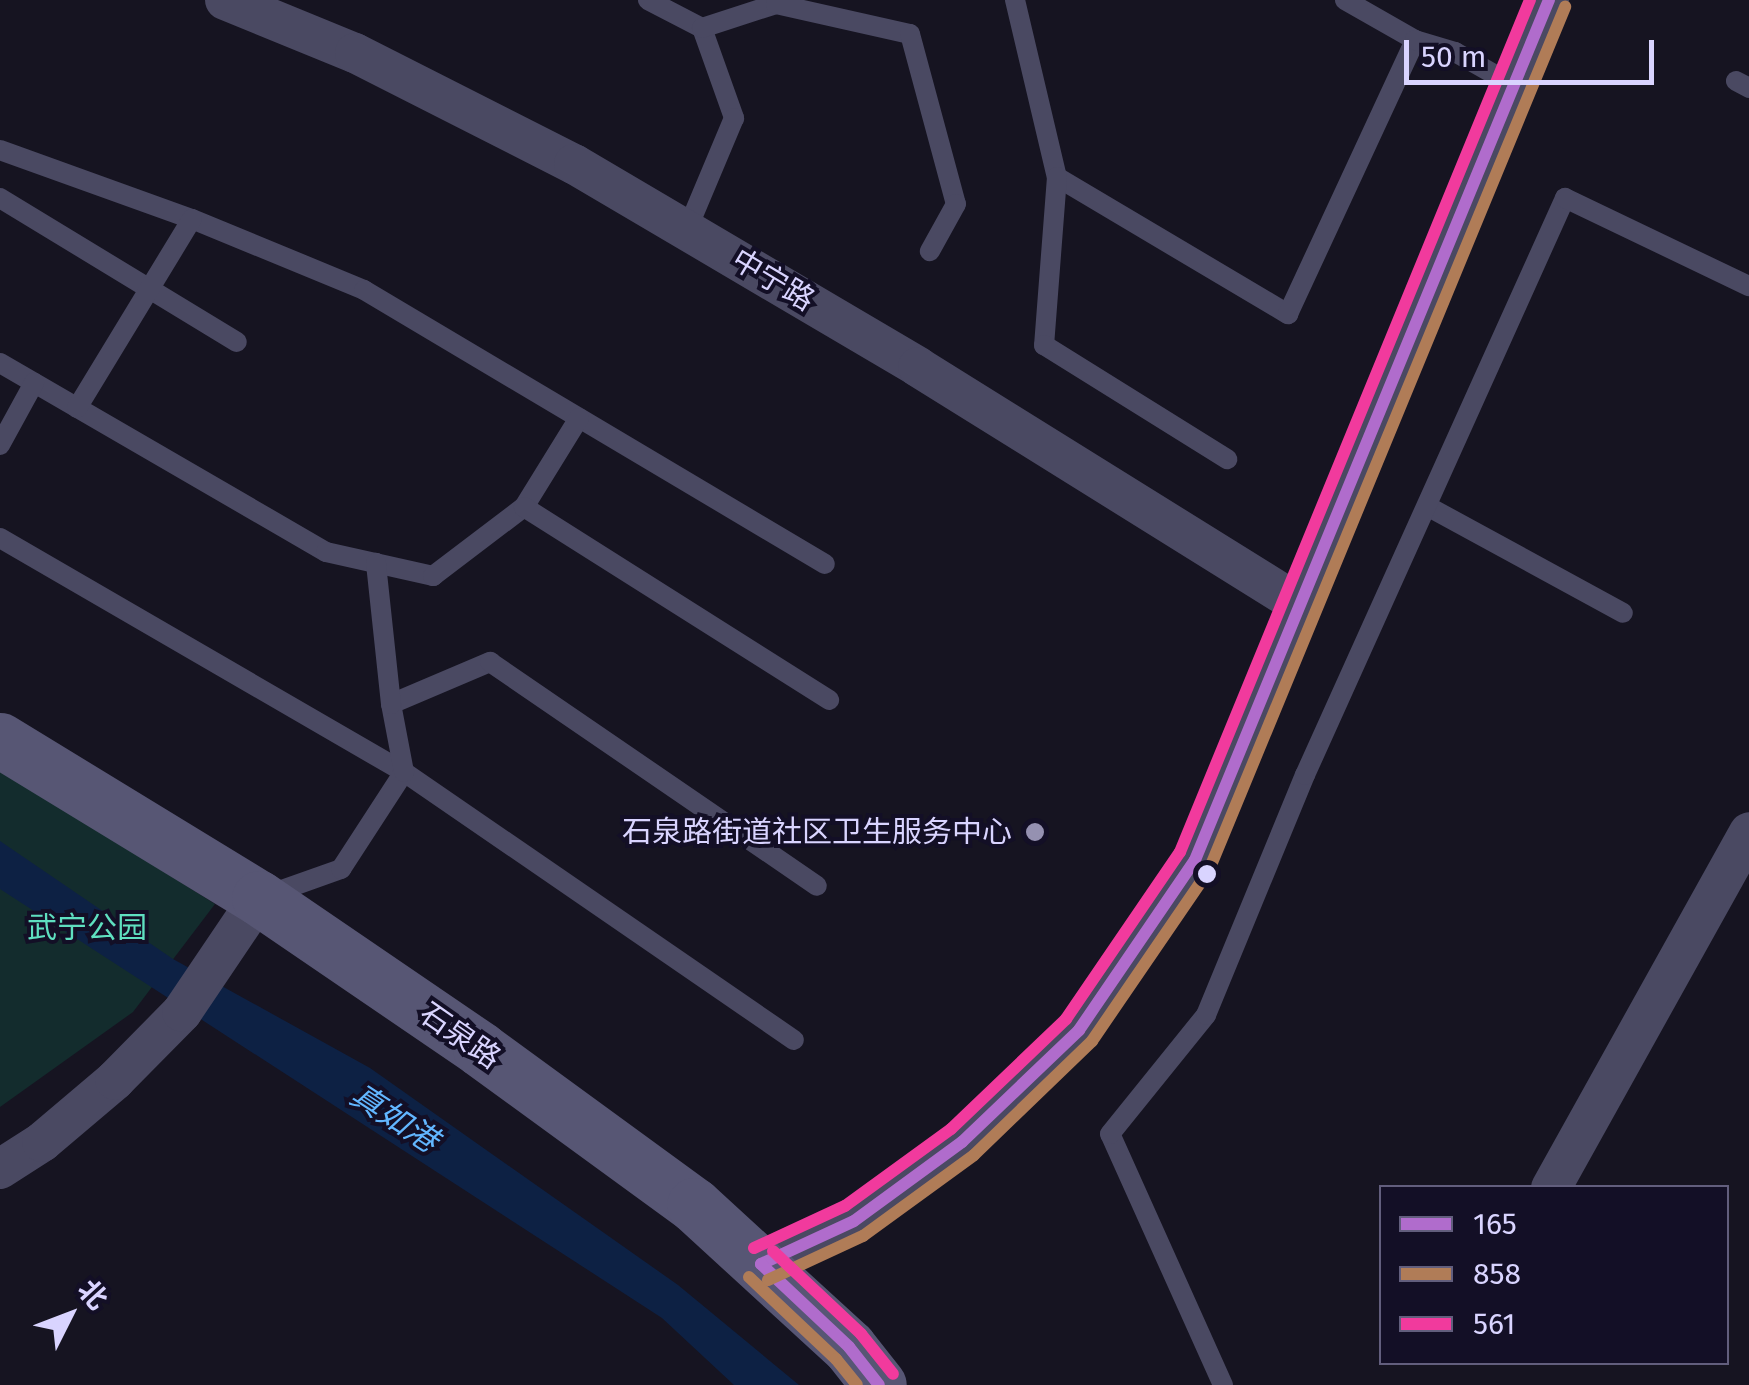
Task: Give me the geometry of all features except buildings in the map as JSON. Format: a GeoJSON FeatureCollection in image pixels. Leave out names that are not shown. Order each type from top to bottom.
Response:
{"type":"FeatureCollection","features":[{"type":"Feature","properties":{"kind":"street","name":"中宁路"},"geometry":{"type":"LineString","coordinates":[[225,0],[355,53],[574,164],[1298,603]]}},
{"type":"Feature","properties":{"kind":"street"},"geometry":{"type":"LineString","coordinates":[[761,1264],[870,1210],[962,1142],[1079,1030],[1195,860],[1549,0]]}},
{"type":"Feature","properties":{"kind":"street","name":"石泉路"},"geometry":{"type":"LineString","coordinates":[[0,740],[258,898],[694,1205],[849,1347],[879,1385]]}},
{"type":"Feature","properties":{"kind":"street"},"geometry":{"type":"LineString","coordinates":[[1553,1185],[1749,832]]}},
{"type":"Feature","properties":{"kind":"street"},"geometry":{"type":"LineString","coordinates":[[0,1169],[42,1142],[116,1080],[182,1012],[258,898]]}},
{"type":"Feature","properties":{"kind":"lane"},"geometry":{"type":"LineString","coordinates":[[648,0],[702,28],[734,118],[688,230]]}},
{"type":"Feature","properties":{"kind":"lane"},"geometry":{"type":"LineString","coordinates":[[1015,0],[1058,178],[1044,344],[1227,459]]}},
{"type":"Feature","properties":{"kind":"lane"},"geometry":{"type":"LineString","coordinates":[[1345,0],[1415,40],[1455,52],[1513,85]]}},
{"type":"Feature","properties":{"kind":"lane"},"geometry":{"type":"LineString","coordinates":[[702,28],[776,4],[910,34],[956,204],[930,251]]}},
{"type":"Feature","properties":{"kind":"lane"},"geometry":{"type":"LineString","coordinates":[[1058,178],[1288,314],[1415,40]]}},
{"type":"Feature","properties":{"kind":"lane"},"geometry":{"type":"LineString","coordinates":[[0,150],[192,219],[364,290],[825,564]]}},
{"type":"Feature","properties":{"kind":"lane"},"geometry":{"type":"LineString","coordinates":[[0,198],[237,342]]}},
{"type":"Feature","properties":{"kind":"lane"},"geometry":{"type":"LineString","coordinates":[[1224,1385],[1110,1134],[1206,1015],[1306,775],[1565,198],[1749,286]]}},
{"type":"Feature","properties":{"kind":"lane"},"geometry":{"type":"LineString","coordinates":[[77,408],[192,219]]}},
{"type":"Feature","properties":{"kind":"lane"},"geometry":{"type":"LineString","coordinates":[[0,364],[326,552],[433,576],[524,507],[579,418]]}},
{"type":"Feature","properties":{"kind":"lane"},"geometry":{"type":"LineString","coordinates":[[0,445],[34,383]]}},
{"type":"Feature","properties":{"kind":"lane"},"geometry":{"type":"LineString","coordinates":[[1427,506],[1623,614]]}},
{"type":"Feature","properties":{"kind":"lane"},"geometry":{"type":"LineString","coordinates":[[524,507],[829,700]]}},
{"type":"Feature","properties":{"kind":"lane"},"geometry":{"type":"LineString","coordinates":[[0,538],[404,772],[794,1040]]}},
{"type":"Feature","properties":{"kind":"lane"},"geometry":{"type":"LineString","coordinates":[[258,898],[341,869],[404,772],[391,704],[376,563]]}},
{"type":"Feature","properties":{"kind":"lane"},"geometry":{"type":"LineString","coordinates":[[391,704],[490,662],[817,886]]}},
{"type":"Feature","properties":{"kind":"green space","name":"武宁公园"},"geometry":{"type":"Polygon","coordinates":[[[0,768],[215,904],[133,1012],[0,1107],[0,768]]]}},
{"type":"Feature","properties":{"kind":"water","name":"真如港"},"geometry":{"type":"Polygon","coordinates":[[[0,841],[173,959],[370,1068],[678,1285],[799,1385],[734,1385],[662,1318],[0,889],[0,841]]]}},
{"type":"Feature","properties":{"kind":"transit line","name":"561"},"geometry":{"type":"LineString","coordinates":[[754,1248],[845,1206],[951,1129],[1066,1019],[1180,852],[1530,0]]}},
{"type":"Feature","properties":{"kind":"transit line","name":"165"},"geometry":{"type":"LineString","coordinates":[[761,1264],[854,1221],[962,1142],[1079,1030],[1195,860],[1549,0]]}},
{"type":"Feature","properties":{"kind":"transit line","name":"858"},"geometry":{"type":"LineString","coordinates":[[768,1280],[863,1236],[974,1155],[1092,1041],[1209,870],[1565,7]]}},
{"type":"Feature","properties":{"kind":"transit line","name":"561"},"geometry":{"type":"LineString","coordinates":[[773,1251],[861,1334],[893,1374]]}},
{"type":"Feature","properties":{"kind":"transit line","name":"165"},"geometry":{"type":"LineString","coordinates":[[761,1264],[849,1347],[879,1385]]}},
{"type":"Feature","properties":{"kind":"transit line","name":"858"},"geometry":{"type":"LineString","coordinates":[[749,1277],[836,1359],[857,1385]]}},
{"type":"Feature","properties":{"kind":"place","name":"石泉路街道社区卫生服务中心"},"geometry":{"type":"Point","coordinates":[1035,832]}}]}
